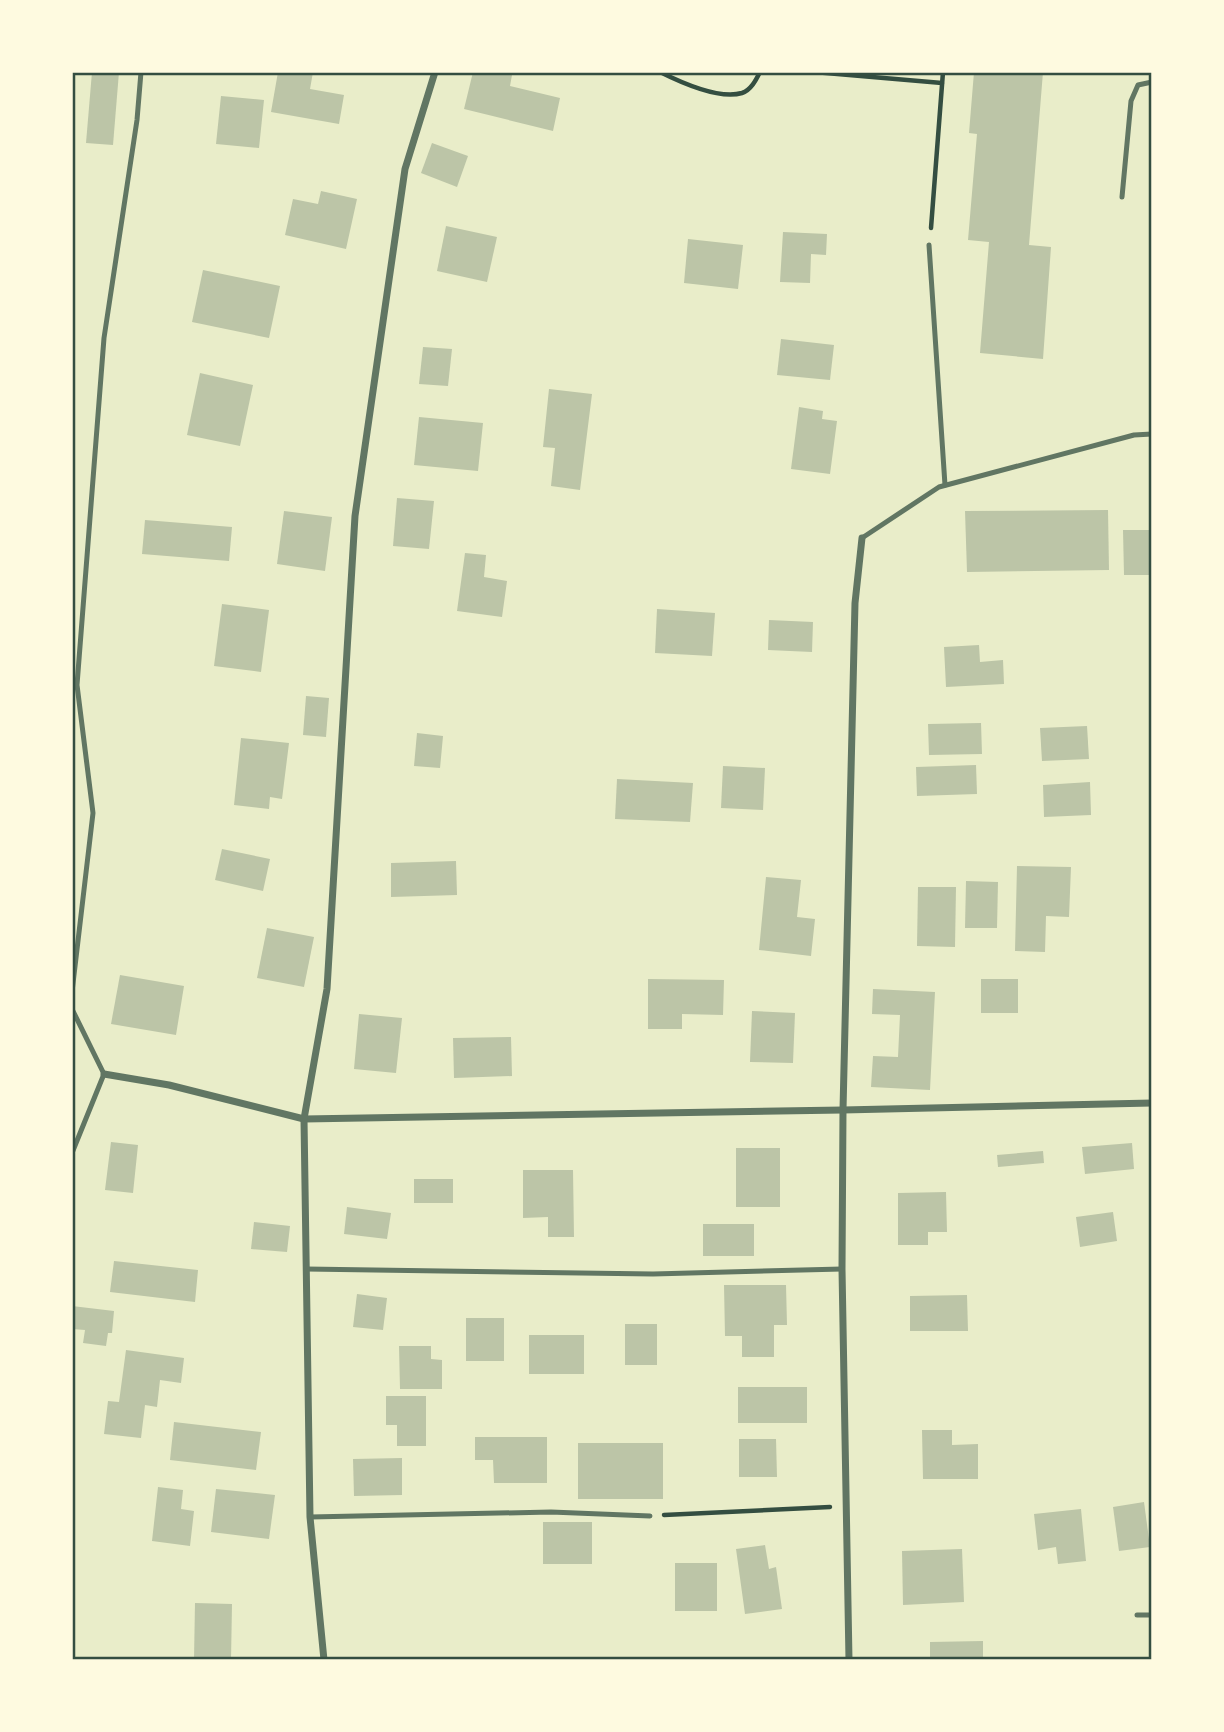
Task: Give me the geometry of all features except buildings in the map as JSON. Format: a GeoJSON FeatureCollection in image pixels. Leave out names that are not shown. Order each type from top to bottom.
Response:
{"type":"FeatureCollection","features":[{"type":"Feature","properties":{"kind":"street"},"geometry":{"type":"LineString","coordinates":[[324,1660],[310,1517],[304,1119],[327,989],[355,516],[405,169],[435,72]]}},
{"type":"Feature","properties":{"kind":"street"},"geometry":{"type":"LineString","coordinates":[[849,1660],[842,1269],[843,1110],[855,603],[862,538]]}},
{"type":"Feature","properties":{"kind":"street"},"geometry":{"type":"LineString","coordinates":[[104,1074],[169,1085],[304,1119],[1152,1102]]}},
{"type":"Feature","properties":{"kind":"lane"},"geometry":{"type":"LineString","coordinates":[[72,992],[93,813],[77,685],[104,338],[137,120],[141,72]]}},
{"type":"Feature","properties":{"kind":"lane"},"geometry":{"type":"LineString","coordinates":[[1122,198],[1131,101],[1138,85],[1152,82]]}},
{"type":"Feature","properties":{"kind":"lane"},"geometry":{"type":"LineString","coordinates":[[929,245],[945,485]]}},
{"type":"Feature","properties":{"kind":"lane"},"geometry":{"type":"LineString","coordinates":[[862,538],[939,487],[1134,435],[1152,434]]}},
{"type":"Feature","properties":{"kind":"lane"},"geometry":{"type":"LineString","coordinates":[[72,1009],[104,1074],[72,1153]]}},
{"type":"Feature","properties":{"kind":"lane"},"geometry":{"type":"LineString","coordinates":[[306,1269],[653,1274],[842,1269]]}},
{"type":"Feature","properties":{"kind":"lane"},"geometry":{"type":"LineString","coordinates":[[310,1517],[551,1511],[650,1516]]}},
{"type":"Feature","properties":{"kind":"lane"},"geometry":{"type":"LineString","coordinates":[[1137,1615],[1152,1615]]}},
{"type":"Feature","properties":{"kind":"path"},"geometry":{"type":"LineString","coordinates":[[660,72],[689,87],[729,94],[743,92],[753,85],[760,72]]}},
{"type":"Feature","properties":{"kind":"path"},"geometry":{"type":"LineString","coordinates":[[814,72],[942,83]]}},
{"type":"Feature","properties":{"kind":"path"},"geometry":{"type":"LineString","coordinates":[[929,245],[943,72]]}},
{"type":"Feature","properties":{"kind":"path"},"geometry":{"type":"LineString","coordinates":[[650,1516],[846,1506]]}},
{"type":"Feature","properties":{"kind":"railway"},"geometry":{"type":"LineString","coordinates":[[72,72],[72,80]]}}]}
